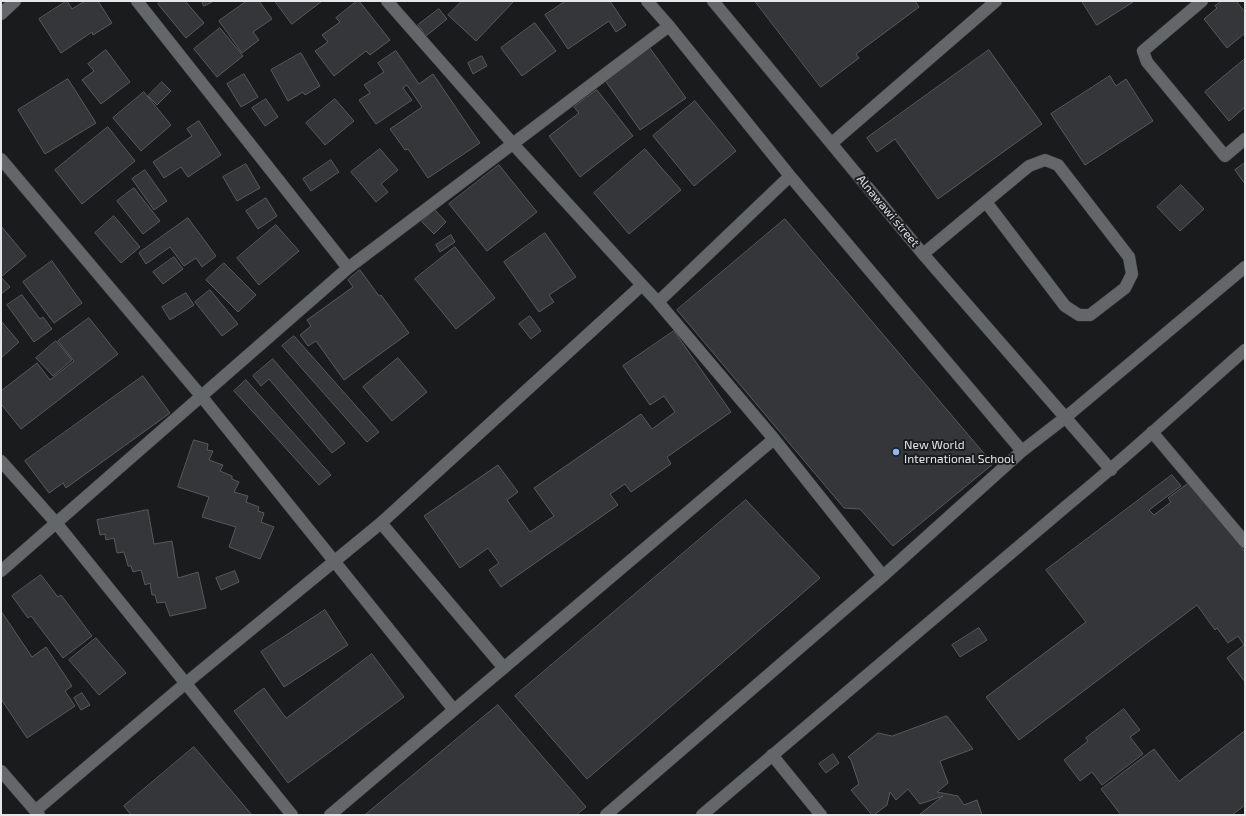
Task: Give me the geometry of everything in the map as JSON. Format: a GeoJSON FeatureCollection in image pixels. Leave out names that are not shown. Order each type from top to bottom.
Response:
{"type":"FeatureCollection","features":[{"type":"Feature","properties":{"kind":"street"},"geometry":{"type":"LineString","coordinates":[[1,14],[15,1]]}},
{"type":"Feature","properties":{"kind":"street"},"geometry":{"type":"LineString","coordinates":[[137,1],[348,268]]}},
{"type":"Feature","properties":{"kind":"street"},"geometry":{"type":"LineString","coordinates":[[387,1],[513,144],[658,302],[774,439],[883,576]]}},
{"type":"Feature","properties":{"kind":"street","name":"Alnawawi street"},"geometry":{"type":"LineString","coordinates":[[713,1],[923,254],[1111,470]]}},
{"type":"Feature","properties":{"kind":"street"},"geometry":{"type":"LineString","coordinates":[[832,143],[996,1]]}},
{"type":"Feature","properties":{"kind":"street"},"geometry":{"type":"LineString","coordinates":[[1202,1],[1143,52],[1147,62],[1225,156],[1245,140]]}},
{"type":"Feature","properties":{"kind":"street"},"geometry":{"type":"LineString","coordinates":[[654,4],[669,26],[790,176],[1022,451]]}},
{"type":"Feature","properties":{"kind":"street"},"geometry":{"type":"LineString","coordinates":[[1,571],[57,524],[348,268],[669,26]]}},
{"type":"Feature","properties":{"kind":"street"},"geometry":{"type":"LineString","coordinates":[[1,159],[202,397],[454,710]]}},
{"type":"Feature","properties":{"kind":"street"},"geometry":{"type":"LineString","coordinates":[[923,254],[1029,166],[1045,160],[1058,164],[1129,257],[1132,274],[1125,288],[1090,315],[1079,314],[1065,306],[986,202]]}},
{"type":"Feature","properties":{"kind":"street"},"geometry":{"type":"LineString","coordinates":[[658,302],[790,176]]}},
{"type":"Feature","properties":{"kind":"street"},"geometry":{"type":"LineString","coordinates":[[606,815],[883,576],[1022,451],[1066,417],[1245,266]]}},
{"type":"Feature","properties":{"kind":"street"},"geometry":{"type":"LineString","coordinates":[[1,771],[37,813],[186,683],[334,560],[381,523],[642,286]]}},
{"type":"Feature","properties":{"kind":"street"},"geometry":{"type":"LineString","coordinates":[[702,815],[1070,503],[1111,470],[1245,350]]}},
{"type":"Feature","properties":{"kind":"street"},"geometry":{"type":"LineString","coordinates":[[1152,432],[1245,542]]}},
{"type":"Feature","properties":{"kind":"street"},"geometry":{"type":"LineString","coordinates":[[330,815],[774,439]]}},
{"type":"Feature","properties":{"kind":"street"},"geometry":{"type":"LineString","coordinates":[[1,461],[57,524],[292,815]]}},
{"type":"Feature","properties":{"kind":"street"},"geometry":{"type":"LineString","coordinates":[[381,523],[504,668]]}},
{"type":"Feature","properties":{"kind":"street"},"geometry":{"type":"LineString","coordinates":[[772,756],[821,815]]}},
{"type":"Feature","properties":{"kind":"building"},"geometry":{"type":"Polygon","coordinates":[[[67,1],[72,9],[85,1],[98,1],[112,23],[93,35],[92,32],[61,53],[39,19],[67,1]]]}},
{"type":"Feature","properties":{"kind":"building"},"geometry":{"type":"Polygon","coordinates":[[[161,1],[185,1],[204,23],[186,38],[158,4],[161,1]]]}},
{"type":"Feature","properties":{"kind":"building"},"geometry":{"type":"Polygon","coordinates":[[[202,1],[214,1],[204,6],[202,1]]]}},
{"type":"Feature","properties":{"kind":"building"},"geometry":{"type":"Polygon","coordinates":[[[247,1],[259,1],[272,19],[253,32],[259,40],[242,53],[219,21],[247,1]]]}},
{"type":"Feature","properties":{"kind":"building"},"geometry":{"type":"Polygon","coordinates":[[[275,1],[322,1],[292,24],[275,1]]]}},
{"type":"Feature","properties":{"kind":"building"},"geometry":{"type":"Polygon","coordinates":[[[359,1],[390,40],[370,55],[366,51],[334,76],[315,51],[328,42],[322,35],[340,22],[336,18],[359,1]]]}},
{"type":"Feature","properties":{"kind":"building"},"geometry":{"type":"Polygon","coordinates":[[[462,1],[514,1],[476,41],[448,15],[462,1]]]}},
{"type":"Feature","properties":{"kind":"building"},"geometry":{"type":"Polygon","coordinates":[[[566,1],[610,1],[626,25],[616,32],[609,21],[568,49],[545,15],[566,1]]]}},
{"type":"Feature","properties":{"kind":"building"},"geometry":{"type":"Polygon","coordinates":[[[755,1],[915,1],[919,7],[856,54],[859,58],[821,87],[755,1]]]}},
{"type":"Feature","properties":{"kind":"building"},"geometry":{"type":"Polygon","coordinates":[[[1082,1],[1132,1],[1133,2],[1097,25],[1082,1]]]}},
{"type":"Feature","properties":{"kind":"building"},"geometry":{"type":"Polygon","coordinates":[[[1222,1],[1236,1],[1245,12],[1245,33],[1227,48],[1204,19],[1217,8],[1215,6],[1222,1]]]}},
{"type":"Feature","properties":{"kind":"building"},"geometry":{"type":"Polygon","coordinates":[[[439,9],[447,19],[426,36],[418,25],[439,9]]]}},
{"type":"Feature","properties":{"kind":"building"},"geometry":{"type":"Polygon","coordinates":[[[535,23],[556,51],[522,76],[501,48],[535,23]]]}},
{"type":"Feature","properties":{"kind":"building"},"geometry":{"type":"Polygon","coordinates":[[[220,28],[243,56],[217,77],[194,49],[220,28]]]}},
{"type":"Feature","properties":{"kind":"building"},"geometry":{"type":"Polygon","coordinates":[[[649,47],[686,98],[640,130],[604,79],[649,47]]]}},
{"type":"Feature","properties":{"kind":"building"},"geometry":{"type":"Polygon","coordinates":[[[106,50],[130,82],[101,104],[82,80],[94,71],[88,64],[106,50]]]}},
{"type":"Feature","properties":{"kind":"building"},"geometry":{"type":"Polygon","coordinates":[[[989,50],[1042,124],[938,199],[895,139],[877,152],[867,138],[989,50]]]}},
{"type":"Feature","properties":{"kind":"building"},"geometry":{"type":"Polygon","coordinates":[[[396,51],[419,84],[433,74],[480,143],[428,178],[408,149],[405,150],[390,129],[422,107],[407,85],[403,88],[412,100],[376,124],[359,100],[370,93],[364,85],[384,72],[378,63],[396,51]]]}},
{"type":"Feature","properties":{"kind":"building"},"geometry":{"type":"Polygon","coordinates":[[[301,53],[320,86],[305,95],[303,92],[288,101],[271,70],[301,53]]]}},
{"type":"Feature","properties":{"kind":"building"},"geometry":{"type":"Polygon","coordinates":[[[482,56],[487,66],[473,74],[468,63],[482,56]]]}},
{"type":"Feature","properties":{"kind":"building"},"geometry":{"type":"Polygon","coordinates":[[[1245,59],[1245,107],[1229,121],[1205,92],[1245,59]]]}},
{"type":"Feature","properties":{"kind":"building"},"geometry":{"type":"Polygon","coordinates":[[[244,74],[258,97],[241,107],[227,84],[244,74]]]}},
{"type":"Feature","properties":{"kind":"building"},"geometry":{"type":"Polygon","coordinates":[[[1110,76],[1116,86],[1126,79],[1153,121],[1085,165],[1051,114],[1110,76]]]}},
{"type":"Feature","properties":{"kind":"building"},"geometry":{"type":"Polygon","coordinates":[[[68,79],[96,123],[45,154],[18,110],[68,79]]]}},
{"type":"Feature","properties":{"kind":"building"},"geometry":{"type":"Polygon","coordinates":[[[162,82],[171,91],[157,105],[148,96],[162,82]]]}},
{"type":"Feature","properties":{"kind":"building"},"geometry":{"type":"Polygon","coordinates":[[[597,90],[633,136],[580,177],[549,136],[579,113],[574,107],[597,90]]]}},
{"type":"Feature","properties":{"kind":"building"},"geometry":{"type":"Polygon","coordinates":[[[144,92],[171,125],[141,151],[113,118],[144,92]]]}},
{"type":"Feature","properties":{"kind":"building"},"geometry":{"type":"Polygon","coordinates":[[[266,99],[278,117],[265,126],[252,108],[266,99]]]}},
{"type":"Feature","properties":{"kind":"building"},"geometry":{"type":"Polygon","coordinates":[[[335,99],[354,121],[325,145],[306,123],[335,99]]]}},
{"type":"Feature","properties":{"kind":"building"},"geometry":{"type":"Polygon","coordinates":[[[695,101],[736,151],[694,186],[653,136],[695,101]]]}},
{"type":"Feature","properties":{"kind":"building"},"geometry":{"type":"Polygon","coordinates":[[[199,121],[221,155],[188,177],[181,167],[164,178],[153,162],[192,136],[187,129],[199,121]]]}},
{"type":"Feature","properties":{"kind":"building"},"geometry":{"type":"Polygon","coordinates":[[[108,127],[135,161],[82,204],[55,170],[108,127]]]}},
{"type":"Feature","properties":{"kind":"building"},"geometry":{"type":"Polygon","coordinates":[[[380,149],[398,170],[381,184],[388,192],[376,202],[351,172],[380,149]]]}},
{"type":"Feature","properties":{"kind":"building"},"geometry":{"type":"Polygon","coordinates":[[[645,149],[681,190],[629,234],[594,193],[645,149]]]}},
{"type":"Feature","properties":{"kind":"building"},"geometry":{"type":"Polygon","coordinates":[[[331,160],[339,172],[311,191],[303,179],[331,160]]]}},
{"type":"Feature","properties":{"kind":"building"},"geometry":{"type":"Polygon","coordinates":[[[1245,163],[1245,184],[1235,170],[1245,163]]]}},
{"type":"Feature","properties":{"kind":"building"},"geometry":{"type":"Polygon","coordinates":[[[246,164],[260,188],[237,201],[223,177],[246,164]]]}},
{"type":"Feature","properties":{"kind":"building"},"geometry":{"type":"Polygon","coordinates":[[[499,165],[537,212],[487,251],[449,204],[499,165]]]}},
{"type":"Feature","properties":{"kind":"building"},"geometry":{"type":"Polygon","coordinates":[[[145,170],[167,201],[154,210],[132,179],[145,170]]]}},
{"type":"Feature","properties":{"kind":"building"},"geometry":{"type":"Polygon","coordinates":[[[1181,185],[1204,209],[1180,231],[1157,207],[1181,185]]]}},
{"type":"Feature","properties":{"kind":"building"},"geometry":{"type":"Polygon","coordinates":[[[134,188],[160,221],[143,234],[117,201],[134,188]]]}},
{"type":"Feature","properties":{"kind":"building"},"geometry":{"type":"Polygon","coordinates":[[[266,198],[277,216],[258,229],[246,211],[266,198]]]}},
{"type":"Feature","properties":{"kind":"building"},"geometry":{"type":"Polygon","coordinates":[[[435,210],[446,222],[434,234],[422,222],[435,210]]]}},
{"type":"Feature","properties":{"kind":"building"},"geometry":{"type":"Polygon","coordinates":[[[114,216],[140,247],[121,263],[95,233],[114,216]]]}},
{"type":"Feature","properties":{"kind":"building"},"geometry":{"type":"Polygon","coordinates":[[[188,218],[216,256],[202,267],[196,258],[184,266],[170,247],[146,264],[139,253],[188,218]]]}},
{"type":"Feature","properties":{"kind":"building"},"geometry":{"type":"Polygon","coordinates":[[[785,219],[993,464],[893,546],[860,509],[844,508],[677,310],[785,219]]]}},
{"type":"Feature","properties":{"kind":"building"},"geometry":{"type":"Polygon","coordinates":[[[276,225],[299,251],[259,285],[237,258],[276,225]]]}},
{"type":"Feature","properties":{"kind":"building"},"geometry":{"type":"Polygon","coordinates":[[[1,226],[26,256],[1,277],[1,226]]]}},
{"type":"Feature","properties":{"kind":"building"},"geometry":{"type":"Polygon","coordinates":[[[545,233],[576,277],[549,295],[554,302],[539,312],[504,262],[545,233]]]}},
{"type":"Feature","properties":{"kind":"building"},"geometry":{"type":"Polygon","coordinates":[[[451,235],[455,242],[440,252],[436,245],[451,235]]]}},
{"type":"Feature","properties":{"kind":"building"},"geometry":{"type":"Polygon","coordinates":[[[455,247],[495,298],[456,329],[415,279],[455,247]]]}},
{"type":"Feature","properties":{"kind":"building"},"geometry":{"type":"Polygon","coordinates":[[[174,257],[183,269],[163,284],[153,272],[174,257]]]}},
{"type":"Feature","properties":{"kind":"building"},"geometry":{"type":"Polygon","coordinates":[[[52,261],[82,303],[54,323],[23,282],[52,261]]]}},
{"type":"Feature","properties":{"kind":"building"},"geometry":{"type":"Polygon","coordinates":[[[224,263],[256,295],[238,312],[206,280],[224,263]]]}},
{"type":"Feature","properties":{"kind":"building"},"geometry":{"type":"Polygon","coordinates":[[[360,270],[379,296],[381,295],[409,333],[344,380],[316,341],[308,346],[300,335],[311,326],[307,320],[353,287],[348,280],[360,270]]]}},
{"type":"Feature","properties":{"kind":"building"},"geometry":{"type":"Polygon","coordinates":[[[1,277],[10,287],[1,294],[1,277]]]}},
{"type":"Feature","properties":{"kind":"building"},"geometry":{"type":"Polygon","coordinates":[[[210,290],[238,324],[222,336],[195,302],[210,290]]]}},
{"type":"Feature","properties":{"kind":"building"},"geometry":{"type":"Polygon","coordinates":[[[186,293],[194,305],[170,320],[162,307],[186,293]]]}},
{"type":"Feature","properties":{"kind":"building"},"geometry":{"type":"Polygon","coordinates":[[[22,295],[40,319],[43,317],[52,329],[34,342],[7,305],[22,295]]]}},
{"type":"Feature","properties":{"kind":"building"},"geometry":{"type":"Polygon","coordinates":[[[530,316],[541,331],[531,339],[519,324],[530,316]]]}},
{"type":"Feature","properties":{"kind":"building"},"geometry":{"type":"Polygon","coordinates":[[[89,318],[118,354],[21,429],[1,404],[1,391],[37,363],[50,380],[74,361],[58,341],[89,318]]]}},
{"type":"Feature","properties":{"kind":"building"},"geometry":{"type":"Polygon","coordinates":[[[1,321],[19,342],[1,358],[1,321]]]}},
{"type":"Feature","properties":{"kind":"building"},"geometry":{"type":"Polygon","coordinates":[[[674,331],[731,412],[667,457],[671,464],[631,492],[625,484],[610,494],[618,505],[501,587],[489,570],[499,563],[488,548],[460,568],[424,516],[498,465],[518,492],[507,500],[530,532],[554,516],[534,488],[641,414],[652,429],[675,412],[664,396],[650,405],[623,366],[674,331]]]}},
{"type":"Feature","properties":{"kind":"building"},"geometry":{"type":"Polygon","coordinates":[[[294,336],[379,432],[367,442],[282,346],[294,336]]]}},
{"type":"Feature","properties":{"kind":"building"},"geometry":{"type":"Polygon","coordinates":[[[56,341],[72,360],[53,376],[36,358],[56,341]]]}},
{"type":"Feature","properties":{"kind":"building"},"geometry":{"type":"Polygon","coordinates":[[[398,358],[427,392],[392,421],[363,387],[398,358]]]}},
{"type":"Feature","properties":{"kind":"building"},"geometry":{"type":"Polygon","coordinates":[[[273,359],[345,443],[332,453],[269,379],[261,386],[253,376],[273,359]]]}},
{"type":"Feature","properties":{"kind":"building"},"geometry":{"type":"Polygon","coordinates":[[[143,376],[170,413],[66,488],[63,483],[49,493],[25,461],[143,376]]]}},
{"type":"Feature","properties":{"kind":"building"},"geometry":{"type":"Polygon","coordinates":[[[246,380],[331,475],[319,485],[234,391],[246,380]]]}},
{"type":"Feature","properties":{"kind":"building"},"geometry":{"type":"Polygon","coordinates":[[[194,440],[208,444],[207,450],[213,451],[209,460],[223,465],[220,471],[232,476],[232,479],[239,482],[234,492],[248,496],[246,502],[259,507],[258,511],[264,513],[261,522],[274,527],[260,559],[229,547],[236,527],[202,517],[209,497],[178,487],[194,440]]]}},
{"type":"Feature","properties":{"kind":"building"},"geometry":{"type":"Polygon","coordinates":[[[1172,475],[1181,486],[1149,510],[1154,515],[1171,502],[1168,498],[1191,481],[1245,552],[1245,682],[1227,658],[1244,645],[1238,636],[1228,643],[1217,628],[1215,630],[1197,605],[1019,740],[986,697],[1086,622],[1046,570],[1172,475]]]}},
{"type":"Feature","properties":{"kind":"building"},"geometry":{"type":"Polygon","coordinates":[[[746,500],[820,578],[587,779],[515,696],[746,500]]]}},
{"type":"Feature","properties":{"kind":"building"},"geometry":{"type":"Polygon","coordinates":[[[148,510],[154,544],[172,541],[178,578],[198,572],[206,608],[170,616],[165,602],[157,603],[155,595],[152,595],[150,583],[145,585],[141,570],[133,572],[131,566],[128,566],[124,552],[117,553],[114,538],[106,540],[105,534],[100,535],[97,520],[148,510]]]}},
{"type":"Feature","properties":{"kind":"building"},"geometry":{"type":"Polygon","coordinates":[[[235,571],[239,582],[221,590],[216,578],[235,571]]]}},
{"type":"Feature","properties":{"kind":"building"},"geometry":{"type":"Polygon","coordinates":[[[41,575],[58,597],[61,595],[92,636],[63,658],[31,616],[28,618],[12,596],[41,575]]]}},
{"type":"Feature","properties":{"kind":"building"},"geometry":{"type":"Polygon","coordinates":[[[325,610],[348,645],[284,687],[261,652],[325,610]]]}},
{"type":"Feature","properties":{"kind":"building"},"geometry":{"type":"Polygon","coordinates":[[[1,611],[32,657],[46,647],[72,686],[65,691],[75,706],[27,738],[1,699],[1,611]]]}},
{"type":"Feature","properties":{"kind":"building"},"geometry":{"type":"Polygon","coordinates":[[[979,628],[987,640],[960,657],[952,645],[979,628]]]}},
{"type":"Feature","properties":{"kind":"building"},"geometry":{"type":"Polygon","coordinates":[[[96,638],[126,673],[99,695],[69,660],[96,638]]]}},
{"type":"Feature","properties":{"kind":"building"},"geometry":{"type":"Polygon","coordinates":[[[372,654],[404,697],[288,783],[234,711],[264,688],[286,718],[372,654]]]}},
{"type":"Feature","properties":{"kind":"building"},"geometry":{"type":"Polygon","coordinates":[[[82,693],[90,705],[81,710],[74,698],[82,693]]]}},
{"type":"Feature","properties":{"kind":"building"},"geometry":{"type":"Polygon","coordinates":[[[498,705],[586,807],[576,815],[365,815],[498,705]]]}},
{"type":"Feature","properties":{"kind":"building"},"geometry":{"type":"Polygon","coordinates":[[[1124,709],[1140,730],[1130,737],[1143,754],[1102,785],[1092,772],[1080,781],[1064,760],[1088,741],[1086,738],[1124,709]]]}},
{"type":"Feature","properties":{"kind":"building"},"geometry":{"type":"Polygon","coordinates":[[[947,716],[973,749],[940,761],[948,783],[937,792],[958,796],[964,805],[977,800],[982,815],[919,815],[943,796],[920,804],[908,789],[896,800],[890,792],[887,805],[872,815],[851,790],[859,784],[851,760],[848,757],[878,733],[892,736],[947,716]]]}},
{"type":"Feature","properties":{"kind":"building"},"geometry":{"type":"Polygon","coordinates":[[[1245,731],[1245,805],[1232,815],[1121,815],[1101,789],[1154,749],[1179,781],[1245,731]]]}},
{"type":"Feature","properties":{"kind":"building"},"geometry":{"type":"Polygon","coordinates":[[[194,747],[252,815],[131,815],[124,806],[194,747]]]}},
{"type":"Feature","properties":{"kind":"building"},"geometry":{"type":"Polygon","coordinates":[[[833,754],[839,763],[826,773],[819,764],[833,754]]]}},
{"type":"Feature","properties":{"kind":"place","name":"New World International School"},"geometry":{"type":"Point","coordinates":[896,452]}}]}
